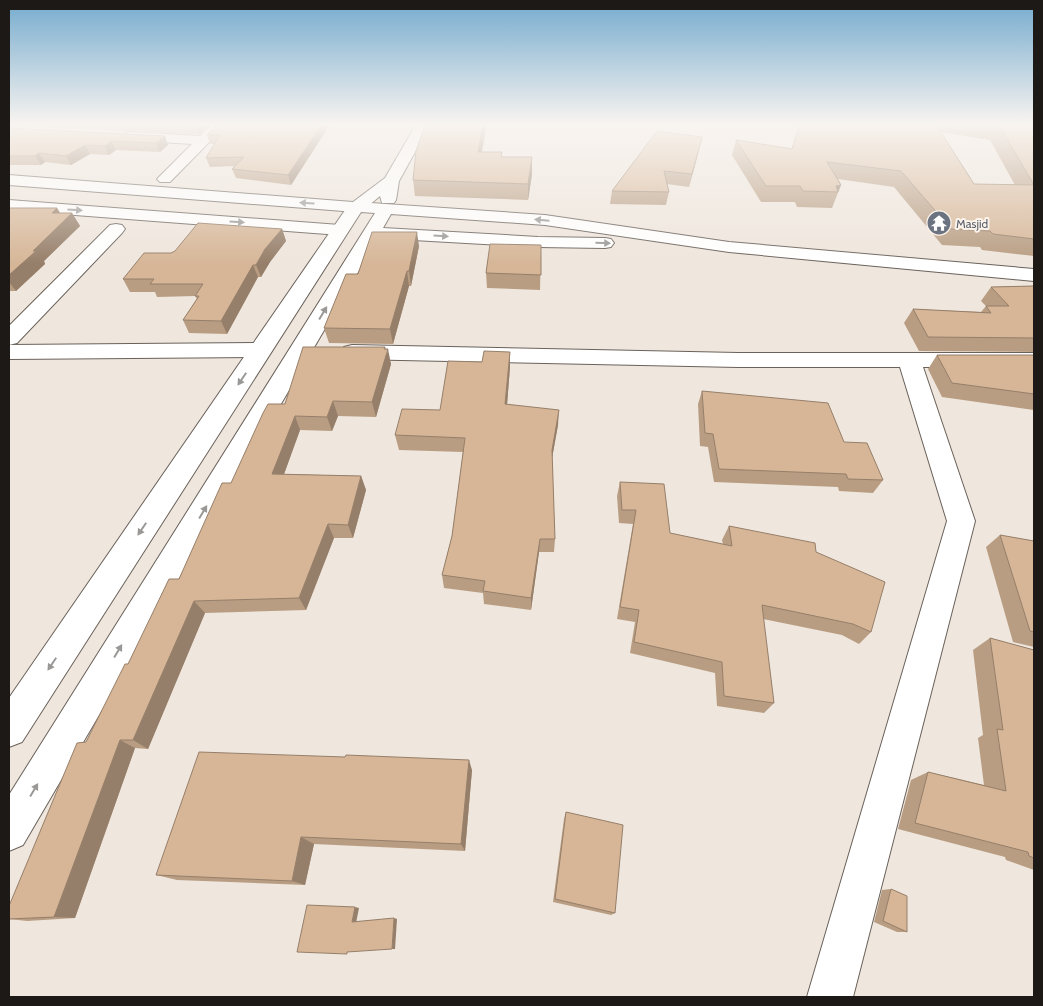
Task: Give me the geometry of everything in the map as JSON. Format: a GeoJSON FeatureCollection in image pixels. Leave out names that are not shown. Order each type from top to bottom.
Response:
{"type":"FeatureCollection","features":[{"type":"Feature","properties":{"kind":"street"},"geometry":{"type":"LineString","coordinates":[[165,179],[174,170]]}},
{"type":"Feature","properties":{"kind":"street"},"geometry":{"type":"LineString","coordinates":[[9,832],[317,351],[379,221],[392,181],[398,170]]}},
{"type":"Feature","properties":{"kind":"street"},"geometry":{"type":"LineString","coordinates":[[9,180],[356,207],[379,221],[538,242],[729,247],[1033,273]]}},
{"type":"Feature","properties":{"kind":"street"},"geometry":{"type":"LineString","coordinates":[[9,729],[356,207],[392,181]]}},
{"type":"Feature","properties":{"kind":"street"},"geometry":{"type":"LineString","coordinates":[[9,205],[340,230],[379,221],[545,220],[729,247]]}},
{"type":"Feature","properties":{"kind":"street"},"geometry":{"type":"LineString","coordinates":[[9,338],[116,229]]}},
{"type":"Feature","properties":{"kind":"street"},"geometry":{"type":"LineString","coordinates":[[9,352],[261,350]]}},
{"type":"Feature","properties":{"kind":"street"},"geometry":{"type":"LineString","coordinates":[[317,351],[738,360],[1034,360]]}},
{"type":"Feature","properties":{"kind":"street"},"geometry":{"type":"LineString","coordinates":[[830,997],[961,521],[909,360]]}},
{"type":"Feature","properties":{"kind":"building"},"geometry":{"type":"Polygon","coordinates":[[[241,170],[291,170],[288,175],[241,170]]]}},
{"type":"Feature","properties":{"kind":"building"},"geometry":{"type":"Polygon","coordinates":[[[414,170],[530,170],[528,184],[413,180],[414,170]]]}},
{"type":"Feature","properties":{"kind":"building"},"geometry":{"type":"Polygon","coordinates":[[[628,170],[693,170],[692,174],[664,171],[669,192],[612,191],[628,170]]]}},
{"type":"Feature","properties":{"kind":"building"},"geometry":{"type":"Polygon","coordinates":[[[756,170],[832,170],[841,185],[836,186],[838,192],[803,191],[800,186],[766,186],[756,170]]]}},
{"type":"Feature","properties":{"kind":"building"},"geometry":{"type":"Polygon","coordinates":[[[892,170],[965,170],[974,184],[1034,185],[1034,239],[993,234],[990,231],[951,229],[901,171],[892,170]]]}},
{"type":"Feature","properties":{"kind":"building"},"geometry":{"type":"Polygon","coordinates":[[[1025,170],[1034,170],[1034,185],[1025,170]]]}},
{"type":"Feature","properties":{"kind":"building"},"geometry":{"type":"Polygon","coordinates":[[[9,208],[57,208],[52,213],[72,213],[33,251],[36,251],[9,275],[9,208]]]}},
{"type":"Feature","properties":{"kind":"building"},"geometry":{"type":"Polygon","coordinates":[[[198,223],[282,229],[265,249],[256,265],[253,265],[221,321],[183,320],[199,296],[195,296],[203,284],[150,284],[154,279],[123,279],[144,253],[171,253],[175,251],[198,223]]]}},
{"type":"Feature","properties":{"kind":"building"},"geometry":{"type":"Polygon","coordinates":[[[372,232],[417,232],[409,271],[407,271],[390,329],[324,328],[346,274],[358,274],[372,232]]]}},
{"type":"Feature","properties":{"kind":"building"},"geometry":{"type":"Polygon","coordinates":[[[490,244],[541,245],[541,275],[486,273],[490,244]]]}},
{"type":"Feature","properties":{"kind":"building"},"geometry":{"type":"Polygon","coordinates":[[[1034,286],[1034,338],[928,337],[913,309],[991,313],[986,306],[1009,306],[991,287],[1034,286]]]}},
{"type":"Feature","properties":{"kind":"building"},"geometry":{"type":"Polygon","coordinates":[[[303,347],[385,347],[384,349],[388,349],[372,402],[333,401],[327,417],[295,416],[272,474],[361,476],[348,525],[328,524],[299,598],[194,601],[133,740],[120,740],[54,917],[9,919],[9,906],[77,743],[86,742],[125,664],[128,664],[169,579],[179,579],[222,483],[231,483],[268,404],[285,404],[303,347]]]}},
{"type":"Feature","properties":{"kind":"building"},"geometry":{"type":"Polygon","coordinates":[[[484,351],[510,352],[505,404],[559,410],[552,450],[555,539],[540,539],[531,598],[483,591],[485,581],[442,575],[452,536],[465,438],[395,435],[402,409],[440,410],[448,361],[482,362],[484,351]]]}},
{"type":"Feature","properties":{"kind":"building"},"geometry":{"type":"Polygon","coordinates":[[[937,355],[1034,355],[1034,394],[952,383],[937,355]]]}},
{"type":"Feature","properties":{"kind":"building"},"geometry":{"type":"Polygon","coordinates":[[[702,391],[828,403],[844,442],[867,443],[883,480],[848,479],[846,474],[719,469],[713,434],[705,433],[702,391]]]}},
{"type":"Feature","properties":{"kind":"building"},"geometry":{"type":"Polygon","coordinates":[[[620,482],[664,484],[670,533],[732,546],[729,526],[815,543],[816,552],[885,582],[871,632],[853,624],[762,605],[774,703],[724,696],[722,662],[634,642],[639,610],[620,607],[636,510],[622,510],[620,482]]]}},
{"type":"Feature","properties":{"kind":"building"},"geometry":{"type":"Polygon","coordinates":[[[1000,535],[1034,541],[1034,632],[1030,631],[1000,535]]]}},
{"type":"Feature","properties":{"kind":"building"},"geometry":{"type":"Polygon","coordinates":[[[990,638],[1034,650],[1034,858],[1029,856],[1028,852],[915,823],[928,772],[1006,791],[997,729],[1003,730],[990,638]]]}},
{"type":"Feature","properties":{"kind":"building"},"geometry":{"type":"Polygon","coordinates":[[[199,752],[469,760],[461,844],[301,837],[292,881],[156,875],[199,752]]]}},
{"type":"Feature","properties":{"kind":"building"},"geometry":{"type":"Polygon","coordinates":[[[566,812],[623,825],[615,913],[555,899],[566,812]]]}},
{"type":"Feature","properties":{"kind":"building"},"geometry":{"type":"Polygon","coordinates":[[[891,889],[907,896],[907,932],[883,921],[891,889]]]}},
{"type":"Feature","properties":{"kind":"building"},"geometry":{"type":"Polygon","coordinates":[[[307,905],[355,907],[352,922],[394,918],[392,949],[347,952],[347,954],[297,952],[307,905]]]}},
{"type":"Feature","properties":{"kind":"place","name":"Masjid"},"geometry":{"type":"Point","coordinates":[939,223]}}]}
